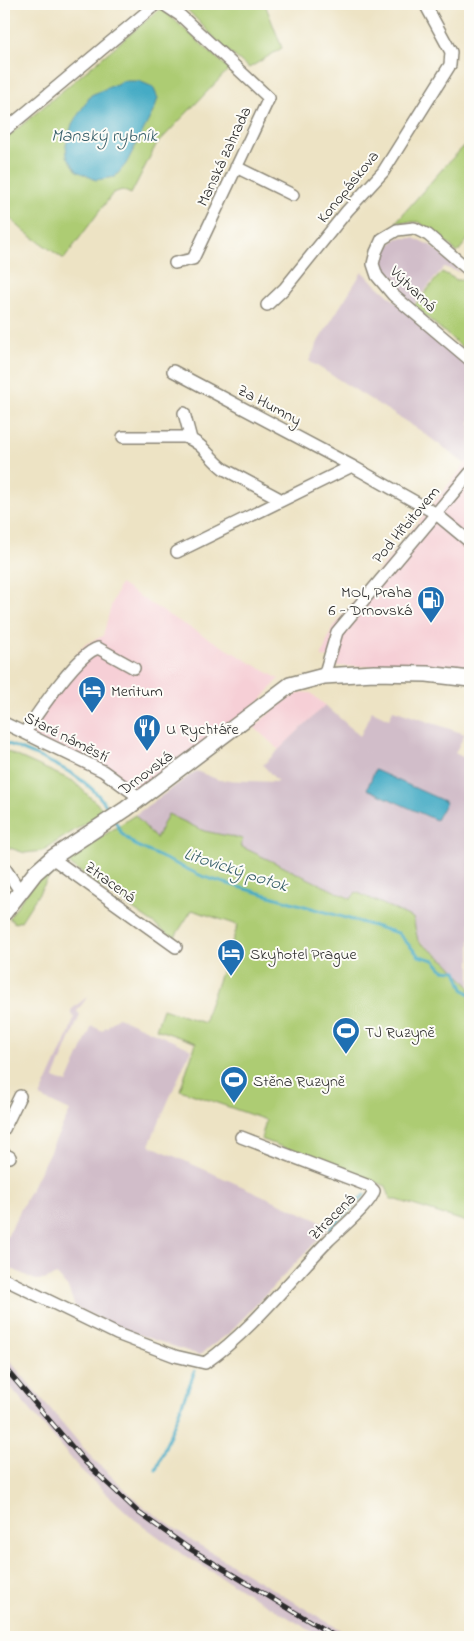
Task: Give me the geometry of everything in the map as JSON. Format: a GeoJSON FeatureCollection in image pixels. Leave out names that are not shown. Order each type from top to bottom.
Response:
{"type":"FeatureCollection","features":[{"type":"Feature","properties":{"kind":"main road","name":"Drnovská"},"geometry":{"type":"LineString","coordinates":[[4,913],[35,873],[52,858],[140,798],[290,685],[324,676],[374,673],[427,674],[470,679]]}},
{"type":"Feature","properties":{"kind":"street"},"geometry":{"type":"LineString","coordinates":[[4,131],[156,4]]}},
{"type":"Feature","properties":{"kind":"street","name":"Manská zahrada"},"geometry":{"type":"LineString","coordinates":[[163,4],[181,16],[269,98],[193,259],[175,264]]}},
{"type":"Feature","properties":{"kind":"street","name":"Konopáskova"},"geometry":{"type":"LineString","coordinates":[[267,305],[285,288],[347,211],[383,172],[450,65],[451,52],[425,4]]}},
{"type":"Feature","properties":{"kind":"street"},"geometry":{"type":"LineString","coordinates":[[236,167],[293,195]]}},
{"type":"Feature","properties":{"kind":"street","name":"Výtvarná"},"geometry":{"type":"LineString","coordinates":[[470,271],[428,235],[414,228],[396,230],[382,239],[373,264],[377,276],[394,294],[470,360]]}},
{"type":"Feature","properties":{"kind":"street","name":"Za Humny"},"geometry":{"type":"LineString","coordinates":[[173,371],[352,466],[435,513],[470,542]]}},
{"type":"Feature","properties":{"kind":"street"},"geometry":{"type":"LineString","coordinates":[[184,413],[192,439]]}},
{"type":"Feature","properties":{"kind":"street"},"geometry":{"type":"LineString","coordinates":[[123,438],[184,437],[192,439],[202,446],[217,464],[224,469],[282,500]]}},
{"type":"Feature","properties":{"kind":"street"},"geometry":{"type":"LineString","coordinates":[[177,552],[352,466]]}},
{"type":"Feature","properties":{"kind":"street","name":"Pod Hřbitovem"},"geometry":{"type":"LineString","coordinates":[[324,676],[337,632],[470,473]]}},
{"type":"Feature","properties":{"kind":"street"},"geometry":{"type":"LineString","coordinates":[[25,732],[50,696],[84,656],[92,650],[98,648],[134,668]]}},
{"type":"Feature","properties":{"kind":"street","name":"Staré náměstí"},"geometry":{"type":"LineString","coordinates":[[4,723],[103,771],[140,798]]}},
{"type":"Feature","properties":{"kind":"street","name":"Ztracená"},"geometry":{"type":"LineString","coordinates":[[52,858],[176,947]]}},
{"type":"Feature","properties":{"kind":"street"},"geometry":{"type":"LineString","coordinates":[[4,867],[20,891]]}},
{"type":"Feature","properties":{"kind":"street"},"geometry":{"type":"LineString","coordinates":[[4,1129],[20,1096]]}},
{"type":"Feature","properties":{"kind":"street","name":"Ztracená"},"geometry":{"type":"LineString","coordinates":[[4,1279],[117,1334],[175,1356],[205,1363],[261,1313],[369,1200],[374,1191],[369,1186],[241,1137]]}},
{"type":"Feature","properties":{"kind":"shaded area"},"geometry":{"type":"Polygon","coordinates":[[[397,238],[413,238],[430,245],[462,273],[444,267],[413,305],[395,291],[383,277],[381,264],[384,250],[397,238]]]}},
{"type":"Feature","properties":{"kind":"shaded area"},"geometry":{"type":"Polygon","coordinates":[[[362,272],[470,368],[470,458],[465,464],[421,431],[309,361],[319,340],[362,272]]]}},
{"type":"Feature","properties":{"kind":"shaded area"},"geometry":{"type":"Polygon","coordinates":[[[470,458],[470,670],[333,666],[335,658],[321,657],[332,629],[470,458]]]}},
{"type":"Feature","properties":{"kind":"shaded area"},"geometry":{"type":"Polygon","coordinates":[[[120,584],[170,616],[279,679],[260,701],[130,798],[97,774],[17,735],[78,653],[86,644],[103,636],[111,606],[120,584]]]}},
{"type":"Feature","properties":{"kind":"shaded area"},"geometry":{"type":"Polygon","coordinates":[[[301,692],[311,693],[325,705],[279,750],[254,727],[281,703],[301,692]]]}},
{"type":"Feature","properties":{"kind":"shaded area"},"geometry":{"type":"Polygon","coordinates":[[[325,705],[360,736],[372,711],[389,719],[393,710],[465,734],[455,753],[470,761],[470,987],[447,962],[355,892],[352,899],[239,846],[242,839],[204,831],[168,814],[156,840],[135,815],[196,771],[219,780],[278,782],[263,765],[325,705]]]}},
{"type":"Feature","properties":{"kind":"shaded area"},"geometry":{"type":"Polygon","coordinates":[[[89,995],[77,1011],[80,1015],[54,1078],[67,1083],[92,1026],[103,1031],[105,1027],[118,1017],[191,1049],[149,1145],[331,1226],[228,1334],[199,1355],[119,1328],[75,1307],[68,1288],[57,1275],[44,1280],[35,1280],[4,1265],[4,1243],[70,1111],[40,1097],[69,1033],[74,1018],[71,1010],[89,995]]]}},
{"type":"Feature","properties":{"kind":"shaded area"},"geometry":{"type":"Polygon","coordinates":[[[4,1354],[92,1458],[144,1507],[191,1540],[352,1637],[321,1637],[182,1554],[134,1519],[80,1469],[4,1379],[4,1354]]]}},
{"type":"Feature","properties":{"kind":"green space"},"geometry":{"type":"Polygon","coordinates":[[[182,4],[265,4],[282,48],[249,68],[223,47],[182,4]]]}},
{"type":"Feature","properties":{"kind":"green space"},"geometry":{"type":"Polygon","coordinates":[[[161,8],[229,69],[156,145],[131,194],[122,190],[113,193],[64,259],[25,232],[4,213],[4,140],[161,8]]]}},
{"type":"Feature","properties":{"kind":"green space"},"geometry":{"type":"Polygon","coordinates":[[[470,140],[470,237],[457,253],[450,245],[419,222],[396,222],[470,140]]]}},
{"type":"Feature","properties":{"kind":"green space"},"geometry":{"type":"Polygon","coordinates":[[[442,272],[457,280],[468,280],[470,282],[470,354],[414,306],[442,272]]]}},
{"type":"Feature","properties":{"kind":"green space"},"geometry":{"type":"Polygon","coordinates":[[[4,750],[73,781],[105,811],[42,851],[25,853],[4,845],[4,750]]]}},
{"type":"Feature","properties":{"kind":"green space"},"geometry":{"type":"Polygon","coordinates":[[[168,814],[204,831],[243,839],[240,846],[351,899],[356,892],[413,918],[418,941],[447,962],[470,987],[470,1223],[397,1200],[391,1200],[386,1186],[261,1139],[266,1120],[180,1090],[196,1043],[156,1029],[163,1009],[205,1023],[207,1012],[238,925],[192,910],[174,938],[68,862],[69,858],[135,815],[156,839],[168,814]]]}},
{"type":"Feature","properties":{"kind":"green space"},"geometry":{"type":"Polygon","coordinates":[[[55,868],[21,921],[15,923],[9,918],[24,897],[42,876],[55,868]]]}},
{"type":"Feature","properties":{"kind":"water","name":"Manský rybník"},"geometry":{"type":"Polygon","coordinates":[[[123,81],[139,81],[153,87],[158,98],[155,108],[126,164],[115,177],[96,180],[77,171],[67,156],[66,145],[72,124],[91,95],[123,81]]]}},
{"type":"Feature","properties":{"kind":"water"},"geometry":{"type":"Polygon","coordinates":[[[375,770],[446,802],[436,820],[367,789],[375,770]]]}},
{"type":"Feature","properties":{"kind":"waterway","name":"Litovický potok"},"geometry":{"type":"LineString","coordinates":[[4,742],[78,777],[90,787],[111,813]]}},
{"type":"Feature","properties":{"kind":"waterway","name":"Litovický potok"},"geometry":{"type":"LineString","coordinates":[[115,821],[122,834],[135,845],[204,877],[398,933],[419,956],[434,960],[443,970],[456,971],[463,989],[470,994]]}},
{"type":"Feature","properties":{"kind":"waterway"},"geometry":{"type":"LineString","coordinates":[[330,1229],[364,1195]]}},
{"type":"Feature","properties":{"kind":"waterway"},"geometry":{"type":"LineString","coordinates":[[156,1470],[195,1371]]}},
{"type":"Feature","properties":{"kind":"railway"},"geometry":{"type":"LineString","coordinates":[[4,1367],[86,1463],[139,1513],[187,1547],[336,1637]]}},
{"type":"Feature","properties":{"kind":"place","name":"MOL, Praha 6 - Drnovská"},"geometry":{"type":"Point","coordinates":[431,624]}},
{"type":"Feature","properties":{"kind":"place","name":"Meritum"},"geometry":{"type":"Point","coordinates":[92,714]}},
{"type":"Feature","properties":{"kind":"place","name":"U Rychtáře"},"geometry":{"type":"Point","coordinates":[147,752]}},
{"type":"Feature","properties":{"kind":"place","name":"Skyhotel Prague"},"geometry":{"type":"Point","coordinates":[231,977]}},
{"type":"Feature","properties":{"kind":"place","name":"TJ Ruzyně"},"geometry":{"type":"Point","coordinates":[346,1055]}},
{"type":"Feature","properties":{"kind":"place","name":"Stěna Ruzyně"},"geometry":{"type":"Point","coordinates":[234,1104]}}]}
